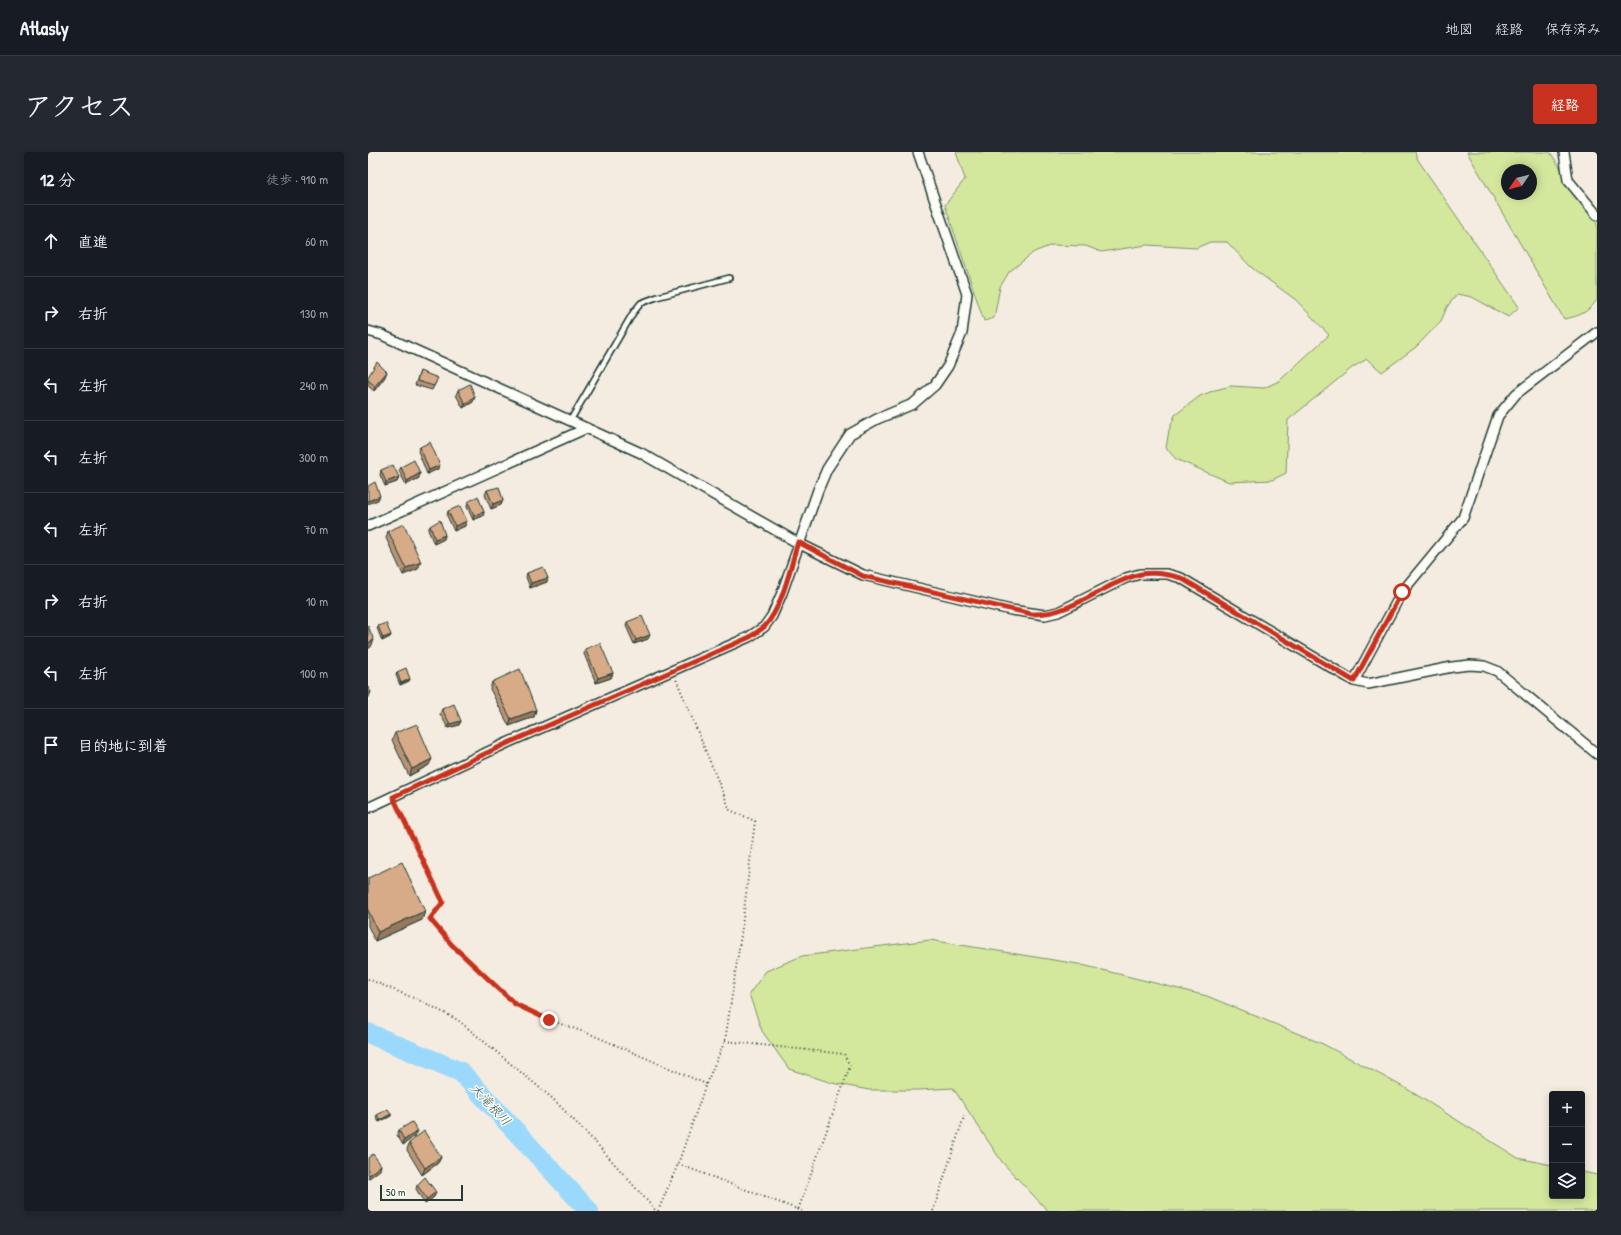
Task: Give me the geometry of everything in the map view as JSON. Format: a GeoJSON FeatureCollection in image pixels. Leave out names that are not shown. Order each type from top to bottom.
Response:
{"type":"FeatureCollection","features":[{"type":"Feature","properties":{"kind":"street"},"geometry":{"type":"LineString","coordinates":[[368,808],[508,743],[750,637],[764,627],[772,616],[782,593],[798,542],[827,469],[850,434],[877,419],[913,404],[936,385],[948,366],[962,333],[967,294],[918,152]]}},
{"type":"Feature","properties":{"kind":"street"},"geometry":{"type":"LineString","coordinates":[[1564,152],[1568,180],[1597,215]]}},
{"type":"Feature","properties":{"kind":"street"},"geometry":{"type":"LineString","coordinates":[[368,331],[382,335],[641,453],[798,542],[863,576],[1032,614],[1045,614],[1058,612],[1126,578],[1140,574],[1167,574],[1181,578],[1354,681],[1368,684],[1452,667],[1470,665],[1484,666],[1496,671],[1597,754]]}},
{"type":"Feature","properties":{"kind":"street"},"geometry":{"type":"LineString","coordinates":[[1354,681],[1402,592],[1463,518],[1498,416],[1516,394],[1597,332]]}},
{"type":"Feature","properties":{"kind":"street"},"geometry":{"type":"LineString","coordinates":[[368,526],[587,428]]}},
{"type":"Feature","properties":{"kind":"lane"},"geometry":{"type":"LineString","coordinates":[[570,421],[633,312],[641,303],[657,297],[729,278]]}},
{"type":"Feature","properties":{"kind":"path"},"geometry":{"type":"LineString","coordinates":[[368,978],[423,1002],[458,1020],[552,1098],[657,1211],[678,1164],[706,1084],[725,1041],[741,935],[755,821],[730,810],[672,671]]}},
{"type":"Feature","properties":{"kind":"path"},"geometry":{"type":"LineString","coordinates":[[393,797],[443,902],[430,919],[452,945],[504,994],[515,1004],[549,1020],[590,1034],[706,1084]]}},
{"type":"Feature","properties":{"kind":"path"},"geometry":{"type":"LineString","coordinates":[[725,1041],[844,1054],[850,1066],[798,1210]]}},
{"type":"Feature","properties":{"kind":"path"},"geometry":{"type":"LineString","coordinates":[[933,1211],[965,1114]]}},
{"type":"Feature","properties":{"kind":"path"},"geometry":{"type":"LineString","coordinates":[[678,1164],[802,1211]]}},
{"type":"Feature","properties":{"kind":"green space"},"geometry":{"type":"Polygon","coordinates":[[[956,152],[1415,152],[1418,160],[1519,307],[1508,317],[1472,297],[1457,294],[1447,307],[1441,321],[1416,347],[1382,372],[1367,359],[1353,367],[1288,420],[1286,473],[1272,480],[1229,482],[1176,459],[1166,448],[1169,430],[1175,415],[1200,396],[1215,390],[1231,386],[1264,388],[1279,381],[1329,335],[1296,300],[1252,268],[1227,242],[1210,242],[1196,248],[1147,245],[1101,252],[1086,246],[1052,245],[1034,252],[1009,272],[1000,287],[994,318],[984,321],[945,205],[965,179],[956,152]]]}},
{"type":"Feature","properties":{"kind":"green space"},"geometry":{"type":"Polygon","coordinates":[[[1467,152],[1550,152],[1597,224],[1597,300],[1590,308],[1574,317],[1564,319],[1467,152]]]}},
{"type":"Feature","properties":{"kind":"green space"},"geometry":{"type":"Polygon","coordinates":[[[930,940],[1078,964],[1207,996],[1323,1044],[1407,1089],[1518,1158],[1549,1164],[1549,1199],[1585,1199],[1585,1173],[1597,1175],[1597,1211],[1048,1211],[1002,1162],[953,1088],[869,1090],[832,1083],[789,1069],[762,1031],[749,994],[766,971],[802,956],[930,940]]]}},
{"type":"Feature","properties":{"kind":"building"},"geometry":{"type":"Polygon","coordinates":[[[377,362],[387,372],[375,386],[368,380],[368,377],[377,362]]]}},
{"type":"Feature","properties":{"kind":"building"},"geometry":{"type":"Polygon","coordinates":[[[420,371],[438,378],[434,386],[417,381],[420,371]]]}},
{"type":"Feature","properties":{"kind":"building"},"geometry":{"type":"Polygon","coordinates":[[[470,384],[475,397],[465,404],[458,390],[470,384]]]}},
{"type":"Feature","properties":{"kind":"building"},"geometry":{"type":"Polygon","coordinates":[[[430,442],[440,465],[429,470],[420,447],[430,442]]]}},
{"type":"Feature","properties":{"kind":"building"},"geometry":{"type":"Polygon","coordinates":[[[414,460],[420,473],[407,481],[401,467],[414,460]]]}},
{"type":"Feature","properties":{"kind":"building"},"geometry":{"type":"Polygon","coordinates":[[[393,465],[399,477],[386,482],[381,470],[393,465]]]}},
{"type":"Feature","properties":{"kind":"building"},"geometry":{"type":"Polygon","coordinates":[[[375,482],[380,496],[368,501],[368,486],[375,482]]]}},
{"type":"Feature","properties":{"kind":"building"},"geometry":{"type":"Polygon","coordinates":[[[499,487],[503,500],[493,504],[487,490],[499,487]]]}},
{"type":"Feature","properties":{"kind":"building"},"geometry":{"type":"Polygon","coordinates":[[[478,496],[484,512],[474,515],[468,502],[478,496]]]}},
{"type":"Feature","properties":{"kind":"building"},"geometry":{"type":"Polygon","coordinates":[[[460,506],[467,521],[455,526],[448,511],[460,506]]]}},
{"type":"Feature","properties":{"kind":"building"},"geometry":{"type":"Polygon","coordinates":[[[440,520],[445,535],[435,539],[430,526],[440,520]]]}},
{"type":"Feature","properties":{"kind":"building"},"geometry":{"type":"Polygon","coordinates":[[[404,524],[421,562],[406,568],[388,531],[404,524]]]}},
{"type":"Feature","properties":{"kind":"building"},"geometry":{"type":"Polygon","coordinates":[[[543,567],[548,578],[531,583],[527,573],[543,567]]]}},
{"type":"Feature","properties":{"kind":"building"},"geometry":{"type":"Polygon","coordinates":[[[642,616],[650,635],[636,640],[627,622],[642,616]]]}},
{"type":"Feature","properties":{"kind":"building"},"geometry":{"type":"Polygon","coordinates":[[[386,623],[391,635],[383,638],[378,626],[386,623]]]}},
{"type":"Feature","properties":{"kind":"building"},"geometry":{"type":"Polygon","coordinates":[[[368,626],[374,640],[368,643],[368,626]]]}},
{"type":"Feature","properties":{"kind":"building"},"geometry":{"type":"Polygon","coordinates":[[[600,643],[613,673],[598,678],[585,649],[600,643]]]}},
{"type":"Feature","properties":{"kind":"building"},"geometry":{"type":"Polygon","coordinates":[[[406,668],[410,679],[401,683],[397,672],[406,668]]]}},
{"type":"Feature","properties":{"kind":"building"},"geometry":{"type":"Polygon","coordinates":[[[520,669],[536,710],[511,719],[492,682],[520,669]]]}},
{"type":"Feature","properties":{"kind":"building"},"geometry":{"type":"Polygon","coordinates":[[[368,687],[371,692],[368,694],[368,687]]]}},
{"type":"Feature","properties":{"kind":"building"},"geometry":{"type":"Polygon","coordinates":[[[454,704],[461,721],[450,724],[442,709],[454,704]]]}},
{"type":"Feature","properties":{"kind":"building"},"geometry":{"type":"Polygon","coordinates":[[[417,724],[432,759],[412,769],[395,733],[417,724]]]}},
{"type":"Feature","properties":{"kind":"building"},"geometry":{"type":"Polygon","coordinates":[[[402,862],[425,911],[378,932],[368,910],[368,878],[402,862]]]}},
{"type":"Feature","properties":{"kind":"building"},"geometry":{"type":"Polygon","coordinates":[[[388,1109],[391,1114],[380,1120],[377,1115],[388,1109]]]}},
{"type":"Feature","properties":{"kind":"building"},"geometry":{"type":"Polygon","coordinates":[[[412,1122],[418,1131],[404,1140],[399,1130],[412,1122]]]}},
{"type":"Feature","properties":{"kind":"building"},"geometry":{"type":"Polygon","coordinates":[[[424,1131],[441,1157],[425,1168],[409,1143],[424,1131]]]}},
{"type":"Feature","properties":{"kind":"building"},"geometry":{"type":"Polygon","coordinates":[[[373,1154],[381,1165],[369,1175],[368,1158],[373,1154]]]}},
{"type":"Feature","properties":{"kind":"building"},"geometry":{"type":"Polygon","coordinates":[[[425,1177],[436,1192],[427,1199],[417,1185],[425,1177]]]}},
{"type":"Feature","properties":{"kind":"waterway","name":"大滝根川"},"geometry":{"type":"LineString","coordinates":[[368,1033],[461,1072],[589,1211]]}},
{"type":"Feature","properties":{"kind":"route"},"geometry":{"type":"LineString","coordinates":[[549,1020],[515,1004],[452,945],[430,919],[443,902],[393,797],[508,743],[750,637],[764,627],[772,616],[782,593],[798,542],[863,576],[1032,614],[1058,612],[1126,578],[1140,574],[1167,574],[1181,578],[1354,681],[1402,592]]}}]}
